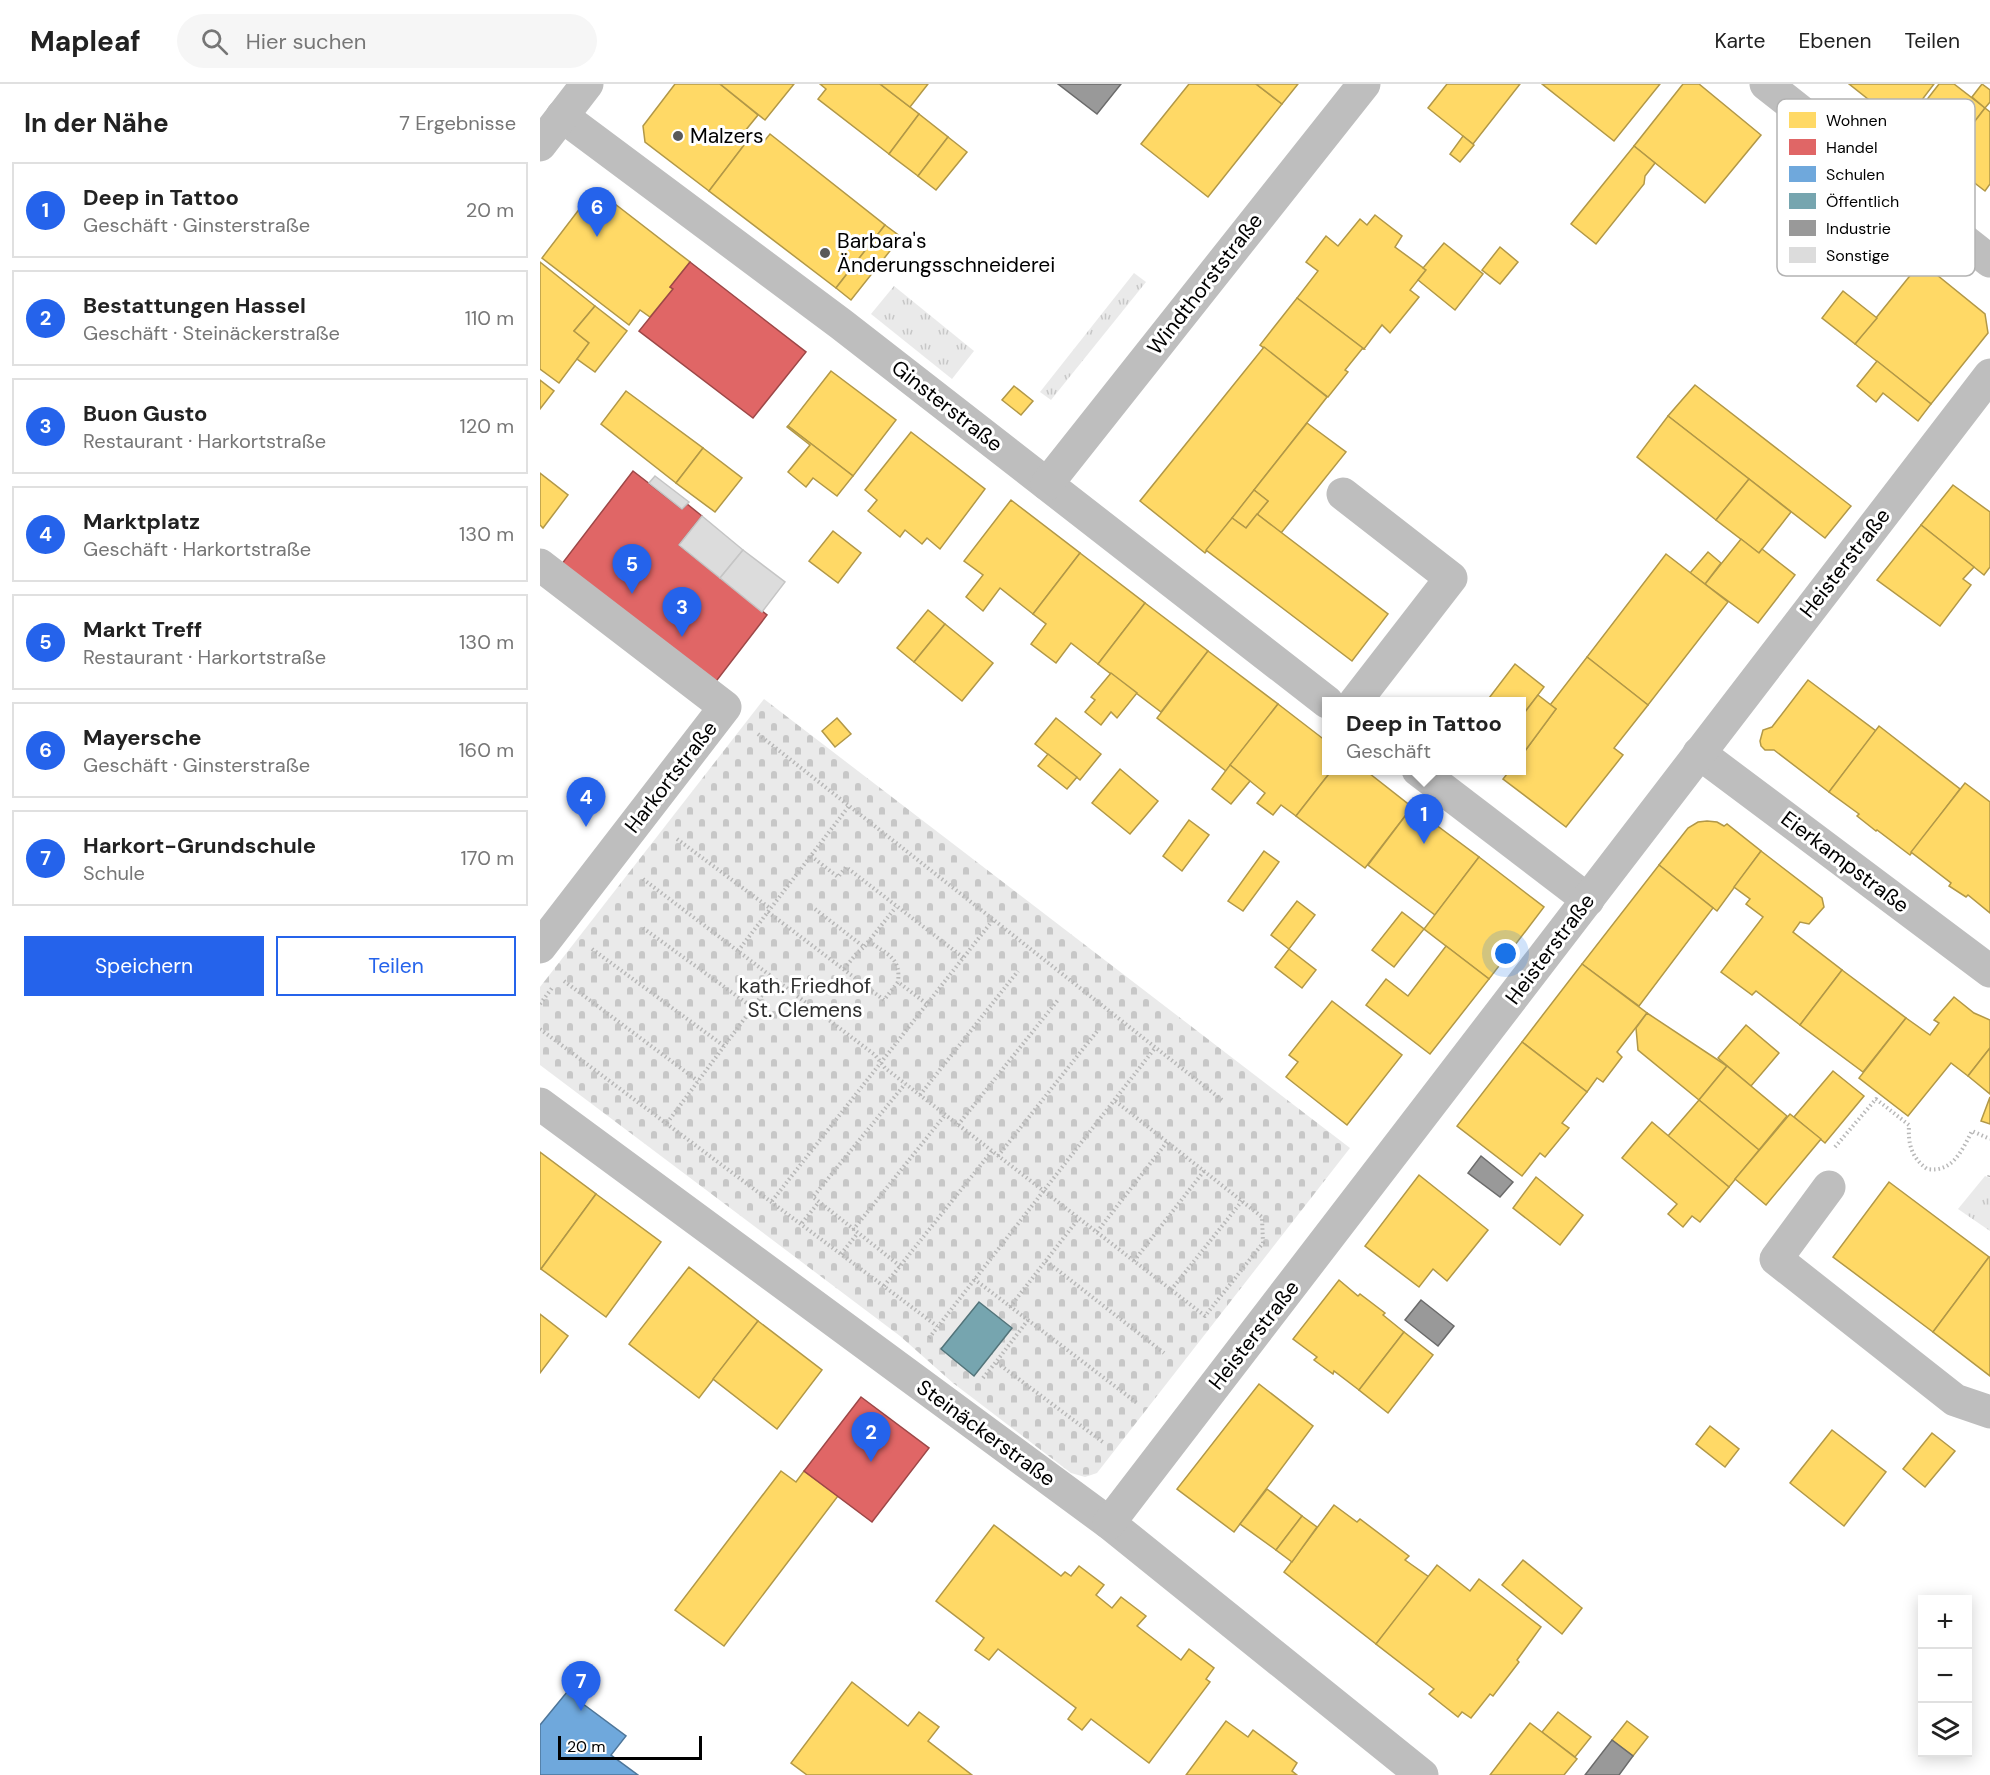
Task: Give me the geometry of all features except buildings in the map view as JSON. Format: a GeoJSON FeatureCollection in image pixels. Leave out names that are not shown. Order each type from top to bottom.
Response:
{"type":"FeatureCollection","features":[{"type":"Feature","properties":{"kind":"street"},"geometry":{"type":"LineString","coordinates":[[540,145],[587,84]]}},
{"type":"Feature","properties":{"kind":"street","name":"Windthorststraße"},"geometry":{"type":"LineString","coordinates":[[1047,484],[1364,84]]}},
{"type":"Feature","properties":{"kind":"street"},"geometry":{"type":"LineString","coordinates":[[1766,84],[1785,99]]}},
{"type":"Feature","properties":{"kind":"street","name":"Ginsterstraße"},"geometry":{"type":"LineString","coordinates":[[562,116],[827,313],[1322,698]]}},
{"type":"Feature","properties":{"kind":"street"},"geometry":{"type":"LineString","coordinates":[[1975,249],[1990,261]]}},
{"type":"Feature","properties":{"kind":"street","name":"Heisterstraße"},"geometry":{"type":"LineString","coordinates":[[1109,1523],[1990,375]]}},
{"type":"Feature","properties":{"kind":"street"},"geometry":{"type":"LineString","coordinates":[[1343,494],[1451,578],[1359,697]]}},
{"type":"Feature","properties":{"kind":"street","name":"Harkortstraße"},"geometry":{"type":"LineString","coordinates":[[540,565],[725,707],[540,946]]}},
{"type":"Feature","properties":{"kind":"street","name":"Eierkampstraße"},"geometry":{"type":"LineString","coordinates":[[1700,753],[1990,971]]}},
{"type":"Feature","properties":{"kind":"street"},"geometry":{"type":"LineString","coordinates":[[1423,775],[1588,900]]}},
{"type":"Feature","properties":{"kind":"street","name":"Steinäckerstraße"},"geometry":{"type":"LineString","coordinates":[[540,1104],[1109,1523],[1407,1771]]}},
{"type":"Feature","properties":{"kind":"street"},"geometry":{"type":"LineString","coordinates":[[1829,1187],[1776,1259],[1955,1400],[1990,1412]]}},
{"type":"Feature","properties":{"kind":"path"},"geometry":{"type":"LineString","coordinates":[[752,729],[1221,1100]]}},
{"type":"Feature","properties":{"kind":"path"},"geometry":{"type":"LineString","coordinates":[[738,951],[849,806]]}},
{"type":"Feature","properties":{"kind":"path"},"geometry":{"type":"LineString","coordinates":[[672,835],[884,1000],[898,982],[899,969],[897,962],[869,941]]}},
{"type":"Feature","properties":{"kind":"path"},"geometry":{"type":"LineString","coordinates":[[811,856],[838,877],[846,867],[964,958]]}},
{"type":"Feature","properties":{"kind":"path"},"geometry":{"type":"LineString","coordinates":[[640,877],[875,1055],[885,1068],[905,1084],[1205,1316],[1263,1243],[1262,1217],[1114,1100]]}},
{"type":"Feature","properties":{"kind":"path"},"geometry":{"type":"LineString","coordinates":[[844,969],[896,906]]}},
{"type":"Feature","properties":{"kind":"path"},"geometry":{"type":"LineString","coordinates":[[815,909],[864,947]]}},
{"type":"Feature","properties":{"kind":"path"},"geometry":{"type":"LineString","coordinates":[[772,1201],[993,920]]}},
{"type":"Feature","properties":{"kind":"path"},"geometry":{"type":"LineString","coordinates":[[644,928],[752,1007]]}},
{"type":"Feature","properties":{"kind":"path"},"geometry":{"type":"LineString","coordinates":[[587,945],[724,1046]]}},
{"type":"Feature","properties":{"kind":"path"},"geometry":{"type":"LineString","coordinates":[[920,1095],[1018,971]]}},
{"type":"Feature","properties":{"kind":"path"},"geometry":{"type":"LineString","coordinates":[[560,979],[698,1081]]}},
{"type":"Feature","properties":{"kind":"path"},"geometry":{"type":"LineString","coordinates":[[667,1123],[774,979]]}},
{"type":"Feature","properties":{"kind":"path"},"geometry":{"type":"LineString","coordinates":[[898,982],[927,1004]]}},
{"type":"Feature","properties":{"kind":"path"},"geometry":{"type":"LineString","coordinates":[[958,1125],[1058,1000]]}},
{"type":"Feature","properties":{"kind":"path"},"geometry":{"type":"LineString","coordinates":[[540,1029],[938,1326]]}},
{"type":"Feature","properties":{"kind":"path"},"geometry":{"type":"LineString","coordinates":[[998,1156],[1098,1030]]}},
{"type":"Feature","properties":{"kind":"path"},"geometry":{"type":"LineString","coordinates":[[903,1371],[1156,1048]]}},
{"type":"Feature","properties":{"kind":"path"},"geometry":{"type":"LineString","coordinates":[[900,1266],[813,1197],[905,1084]]}},
{"type":"Feature","properties":{"kind":"path"},"geometry":{"type":"LineString","coordinates":[[1829,1187],[1822,1162],[1876,1099],[1909,1125],[1908,1142],[1912,1154],[1927,1169],[1944,1168],[1956,1160],[1972,1131],[1990,1139]]}},
{"type":"Feature","properties":{"kind":"path"},"geometry":{"type":"LineString","coordinates":[[853,1230],[945,1114]]}},
{"type":"Feature","properties":{"kind":"path"},"geometry":{"type":"LineString","coordinates":[[1097,1232],[1167,1142]]}},
{"type":"Feature","properties":{"kind":"path"},"geometry":{"type":"LineString","coordinates":[[884,1286],[992,1151]]}},
{"type":"Feature","properties":{"kind":"path"},"geometry":{"type":"LineString","coordinates":[[1134,1261],[1204,1171]]}},
{"type":"Feature","properties":{"kind":"path"},"geometry":{"type":"LineString","coordinates":[[1171,1290],[1242,1201]]}},
{"type":"Feature","properties":{"kind":"path"},"geometry":{"type":"LineString","coordinates":[[802,1223],[819,1202]]}},
{"type":"Feature","properties":{"kind":"path"},"geometry":{"type":"LineString","coordinates":[[1010,1307],[1079,1218]]}},
{"type":"Feature","properties":{"kind":"path"},"geometry":{"type":"LineString","coordinates":[[841,1254],[858,1233]]}},
{"type":"Feature","properties":{"kind":"path"},"geometry":{"type":"LineString","coordinates":[[1046,1261],[1164,1353]]}},
{"type":"Feature","properties":{"kind":"path"},"geometry":{"type":"LineString","coordinates":[[974,1280],[1137,1403]]}},
{"type":"Feature","properties":{"kind":"path"},"geometry":{"type":"LineString","coordinates":[[1028,1320],[996,1362],[1104,1443]]}},
{"type":"Feature","properties":{"kind":"green space"},"geometry":{"type":"Polygon","coordinates":[[[1134,273],[1146,282],[1051,400],[1040,392],[1134,273]]]}},
{"type":"Feature","properties":{"kind":"green space"},"geometry":{"type":"Polygon","coordinates":[[[894,286],[974,351],[952,379],[871,314],[894,286]]]}},
{"type":"Feature","properties":{"kind":"green space","name":"kath. Friedhof St. Clemens"},"geometry":{"type":"Polygon","coordinates":[[[764,699],[1350,1148],[1097,1473],[1085,1477],[1071,1473],[953,1383],[900,1336],[540,1065],[540,987],[764,699]]]}},
{"type":"Feature","properties":{"kind":"green space"},"geometry":{"type":"Polygon","coordinates":[[[1985,1176],[1990,1178],[1990,1231],[1958,1209],[1985,1176]]]}},
{"type":"Feature","properties":{"kind":"place","name":"Malzers"},"geometry":{"type":"Point","coordinates":[678,136]}},
{"type":"Feature","properties":{"kind":"place","name":"Mayersche"},"geometry":{"type":"Point","coordinates":[597,237]}},
{"type":"Feature","properties":{"kind":"place","name":"Barbara's Änderungsschneiderei"},"geometry":{"type":"Point","coordinates":[825,253]}},
{"type":"Feature","properties":{"kind":"place","name":"Markt Treff"},"geometry":{"type":"Point","coordinates":[632,594]}},
{"type":"Feature","properties":{"kind":"place","name":"Buon Gusto"},"geometry":{"type":"Point","coordinates":[682,637]}},
{"type":"Feature","properties":{"kind":"place","name":"Marktplatz"},"geometry":{"type":"Point","coordinates":[586,827]}},
{"type":"Feature","properties":{"kind":"place","name":"Deep in Tattoo"},"geometry":{"type":"Point","coordinates":[1424,844]}},
{"type":"Feature","properties":{"kind":"place","name":"Bestattungen Hassel"},"geometry":{"type":"Point","coordinates":[871,1462]}},
{"type":"Feature","properties":{"kind":"place","name":"Harkort-Grundschule"},"geometry":{"type":"Point","coordinates":[581,1711]}}]}
